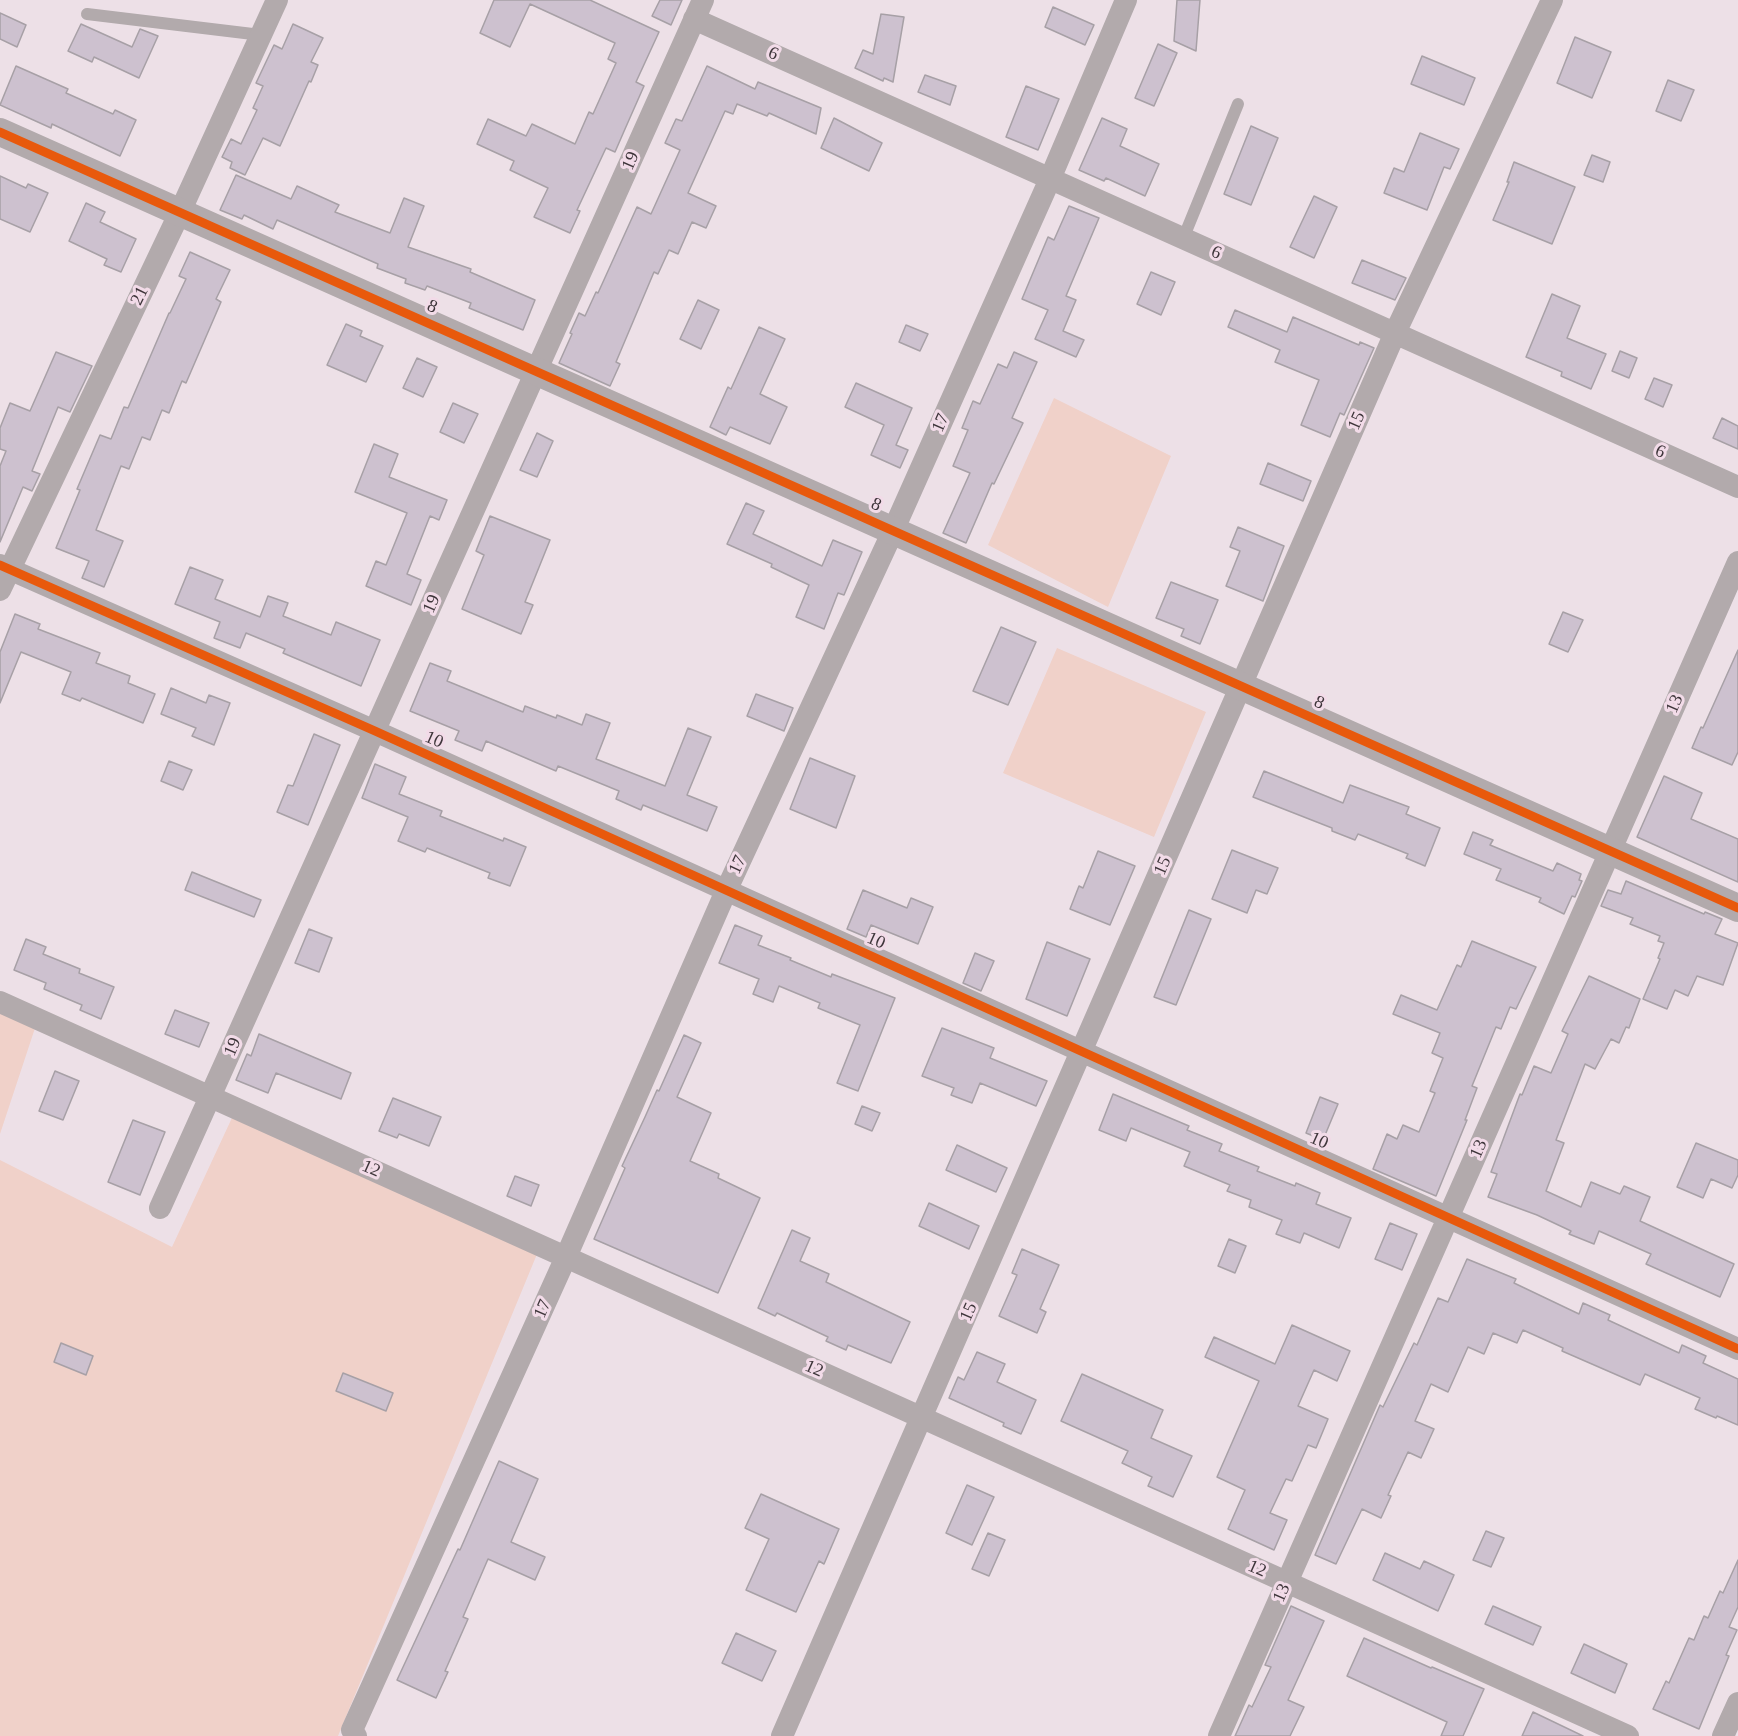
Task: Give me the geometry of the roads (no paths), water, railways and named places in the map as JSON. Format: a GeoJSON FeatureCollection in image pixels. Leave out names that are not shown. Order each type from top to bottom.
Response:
{"type":"FeatureCollection","features":[{"type":"Feature","properties":{"kind":"street","name":"21"},"geometry":{"type":"LineString","coordinates":[[0,590],[5,567],[180,212],[277,0]]}},
{"type":"Feature","properties":{"kind":"street","name":"17"},"geometry":{"type":"LineString","coordinates":[[354,1733],[726,891],[893,531],[1050,179],[1126,0]]}},
{"type":"Feature","properties":{"kind":"street","name":"15"},"geometry":{"type":"LineString","coordinates":[[782,1736],[1395,333],[1552,0]]}},
{"type":"Feature","properties":{"kind":"street","name":"6"},"geometry":{"type":"LineString","coordinates":[[698,10],[1050,179],[1738,487]]}},
{"type":"Feature","properties":{"kind":"street","name":"19"},"geometry":{"type":"LineString","coordinates":[[160,1208],[698,10]]}},
{"type":"Feature","properties":{"kind":"street","name":"8"},"geometry":{"type":"LineString","coordinates":[[0,132],[1738,908]]}},
{"type":"Feature","properties":{"kind":"street","name":"13"},"geometry":{"type":"LineString","coordinates":[[1219,1736],[1738,562]]}},
{"type":"Feature","properties":{"kind":"street","name":"10"},"geometry":{"type":"LineString","coordinates":[[5,567],[375,731],[1738,1349]]}},
{"type":"Feature","properties":{"kind":"street","name":"12"},"geometry":{"type":"LineString","coordinates":[[0,1002],[1628,1736]]}},
{"type":"Feature","properties":{"kind":"street"},"geometry":{"type":"LineString","coordinates":[[1723,1736],[1738,1703]]}},
{"type":"Feature","properties":{"kind":"lane"},"geometry":{"type":"LineString","coordinates":[[87,14],[261,35]]}},
{"type":"Feature","properties":{"kind":"lane"},"geometry":{"type":"LineString","coordinates":[[1183,238],[1238,104]]}}]}
